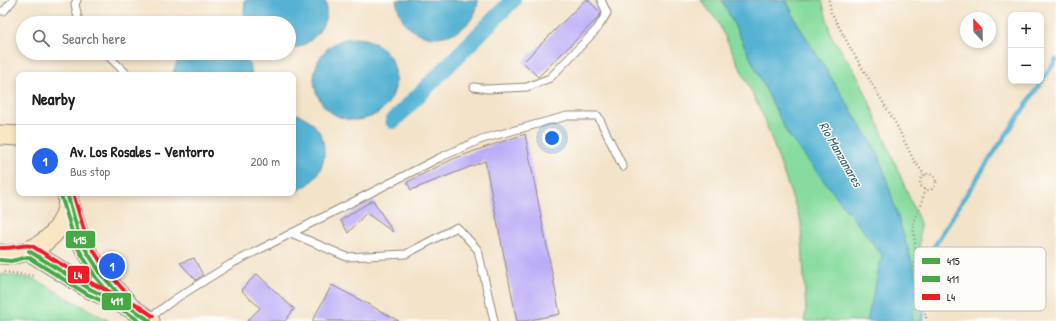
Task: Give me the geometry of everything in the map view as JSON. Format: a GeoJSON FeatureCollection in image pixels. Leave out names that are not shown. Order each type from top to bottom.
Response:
{"type":"FeatureCollection","features":[{"type":"Feature","properties":{"kind":"street"},"geometry":{"type":"LineString","coordinates":[[0,254],[10,255],[29,251],[44,243],[56,230],[64,215],[68,196]]}},
{"type":"Feature","properties":{"kind":"street"},"geometry":{"type":"LineString","coordinates":[[68,196],[81,242],[101,274],[132,308],[148,321]]}},
{"type":"Feature","properties":{"kind":"street"},"geometry":{"type":"LineString","coordinates":[[29,251],[90,290],[132,308]]}},
{"type":"Feature","properties":{"kind":"lane"},"geometry":{"type":"LineString","coordinates":[[0,11],[4,11],[13,0]]}},
{"type":"Feature","properties":{"kind":"lane"},"geometry":{"type":"LineString","coordinates":[[77,0],[75,4],[78,16]]}},
{"type":"Feature","properties":{"kind":"lane"},"geometry":{"type":"LineString","coordinates":[[474,87],[527,87],[550,78],[597,29],[607,14],[601,0]]}},
{"type":"Feature","properties":{"kind":"lane"},"geometry":{"type":"LineString","coordinates":[[112,60],[125,72]]}},
{"type":"Feature","properties":{"kind":"lane"},"geometry":{"type":"LineString","coordinates":[[148,321],[175,299],[231,264],[453,151],[482,139],[567,116],[598,116],[623,167]]}},
{"type":"Feature","properties":{"kind":"lane"},"geometry":{"type":"LineString","coordinates":[[291,233],[347,258],[406,254],[457,227],[478,250],[494,321]]}},
{"type":"Feature","properties":{"kind":"path"},"geometry":{"type":"LineString","coordinates":[[829,0],[831,12],[852,51],[896,124],[913,160],[925,176]]}},
{"type":"Feature","properties":{"kind":"path"},"geometry":{"type":"LineString","coordinates":[[915,247],[912,222],[921,206],[925,189],[921,183],[922,178],[928,175],[933,176],[936,183],[932,189],[925,189]]}},
{"type":"Feature","properties":{"kind":"path"},"geometry":{"type":"LineString","coordinates":[[924,311],[927,321]]}},
{"type":"Feature","properties":{"kind":"green space"},"geometry":{"type":"Polygon","coordinates":[[[701,0],[822,0],[831,35],[860,80],[920,223],[920,247],[914,247],[914,311],[918,311],[918,321],[804,321],[806,312],[801,222],[764,118],[718,22],[701,0]]]}},
{"type":"Feature","properties":{"kind":"green space"},"geometry":{"type":"Polygon","coordinates":[[[0,274],[34,279],[109,321],[0,321],[0,274]]]}},
{"type":"Feature","properties":{"kind":"water"},"geometry":{"type":"Polygon","coordinates":[[[245,0],[325,0],[326,9],[325,18],[318,33],[305,44],[296,48],[296,16],[245,16],[245,0]]]}},
{"type":"Feature","properties":{"kind":"water"},"geometry":{"type":"Polygon","coordinates":[[[396,0],[478,0],[475,12],[469,22],[460,30],[449,35],[437,37],[425,36],[414,31],[405,23],[400,15],[396,0]]]}},
{"type":"Feature","properties":{"kind":"water","name":"Río Manzanares"},"geometry":{"type":"Polygon","coordinates":[[[722,0],[786,0],[796,21],[879,155],[914,269],[914,308],[912,321],[867,321],[882,255],[788,135],[722,0]]]}},
{"type":"Feature","properties":{"kind":"water"},"geometry":{"type":"Polygon","coordinates":[[[355,38],[371,41],[384,50],[393,63],[396,79],[393,95],[384,108],[371,117],[355,120],[339,117],[326,108],[317,95],[314,79],[317,63],[326,50],[339,41],[355,38]]]}},
{"type":"Feature","properties":{"kind":"water"},"geometry":{"type":"Polygon","coordinates":[[[178,60],[246,60],[249,64],[251,72],[173,72],[178,60]]]}},
{"type":"Feature","properties":{"kind":"water"},"geometry":{"type":"Polygon","coordinates":[[[296,114],[307,119],[316,128],[322,139],[324,152],[322,164],[316,176],[306,186],[296,191],[296,114]]]}},
{"type":"Feature","properties":{"kind":"building"},"geometry":{"type":"Polygon","coordinates":[[[585,0],[588,0],[601,13],[597,19],[538,77],[523,62],[585,0]]]}},
{"type":"Feature","properties":{"kind":"building"},"geometry":{"type":"Polygon","coordinates":[[[525,134],[560,314],[525,321],[517,321],[485,161],[411,190],[407,182],[453,159],[525,134]]]}},
{"type":"Feature","properties":{"kind":"building"},"geometry":{"type":"Polygon","coordinates":[[[373,200],[393,232],[366,213],[348,233],[341,220],[373,200]]]}},
{"type":"Feature","properties":{"kind":"building"},"geometry":{"type":"Polygon","coordinates":[[[194,258],[203,275],[196,280],[180,263],[194,258]]]}},
{"type":"Feature","properties":{"kind":"building"},"geometry":{"type":"Polygon","coordinates":[[[257,274],[294,309],[285,321],[247,321],[260,308],[241,290],[257,274]]]}},
{"type":"Feature","properties":{"kind":"building"},"geometry":{"type":"Polygon","coordinates":[[[332,285],[362,301],[399,321],[312,321],[332,285]]]}},
{"type":"Feature","properties":{"kind":"waterway"},"geometry":{"type":"LineString","coordinates":[[393,121],[513,0]]}},
{"type":"Feature","properties":{"kind":"waterway"},"geometry":{"type":"LineString","coordinates":[[934,247],[964,198],[1056,60]]}},
{"type":"Feature","properties":{"kind":"waterway"},"geometry":{"type":"LineString","coordinates":[[922,311],[922,321]]}},
{"type":"Feature","properties":{"kind":"transit line","name":"411"},"geometry":{"type":"LineString","coordinates":[[61,196],[76,245],[96,278],[118,303]]}},
{"type":"Feature","properties":{"kind":"transit line","name":"415"},"geometry":{"type":"LineString","coordinates":[[68,196],[81,242],[101,274],[131,308],[150,321]]}},
{"type":"Feature","properties":{"kind":"transit line","name":"L4"},"geometry":{"type":"LineString","coordinates":[[74,196],[87,240],[106,270],[128,295]]}},
{"type":"Feature","properties":{"kind":"transit line","name":"L4"},"geometry":{"type":"LineString","coordinates":[[1,248],[32,246],[93,284],[134,303],[153,316]]}},
{"type":"Feature","properties":{"kind":"transit line","name":"415"},"geometry":{"type":"LineString","coordinates":[[29,251],[90,289],[117,302]]}},
{"type":"Feature","properties":{"kind":"transit line","name":"411"},"geometry":{"type":"LineString","coordinates":[[0,260],[11,261],[28,257],[87,294],[128,313],[139,321]]}},
{"type":"Feature","properties":{"kind":"place","name":"Av. Los Rosales - Ventorro"},"geometry":{"type":"Point","coordinates":[112,266]}}]}
